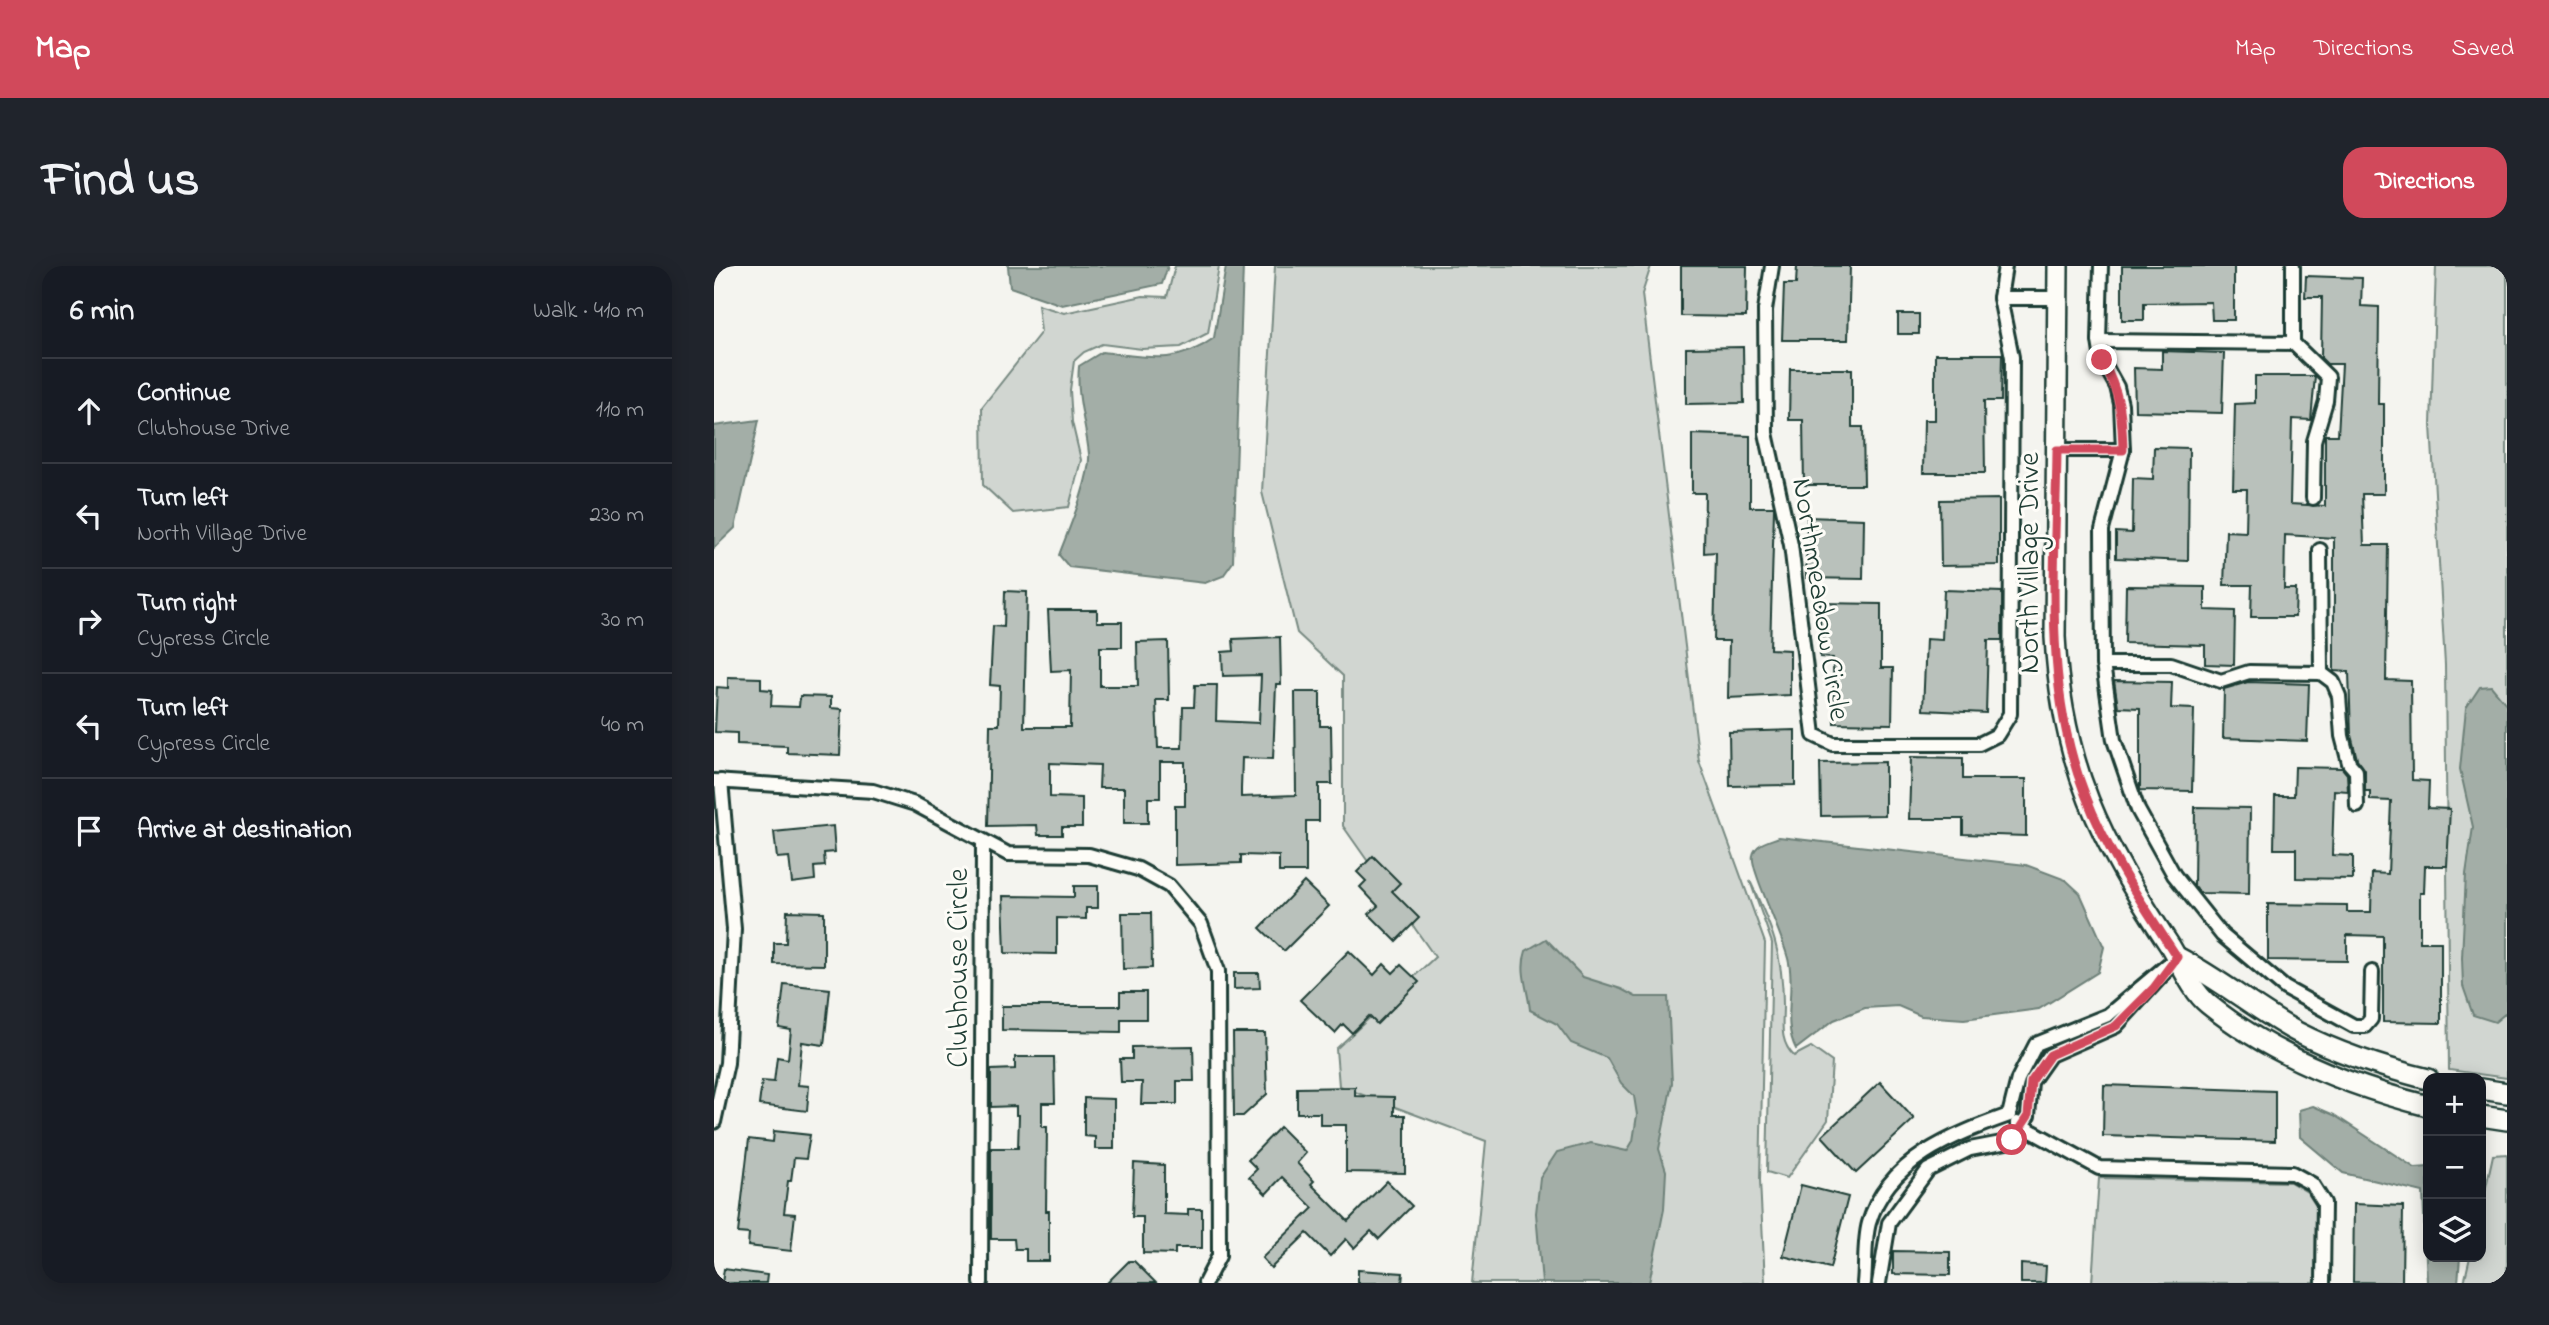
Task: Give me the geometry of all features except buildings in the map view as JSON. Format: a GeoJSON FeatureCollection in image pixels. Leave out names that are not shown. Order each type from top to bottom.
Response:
{"type":"FeatureCollection","features":[{"type":"Feature","properties":{"kind":"street","name":"Northmeadow Circle"},"geometry":{"type":"LineString","coordinates":[[1772,266],[1765,310],[1766,433],[1791,545],[1814,736],[1833,744],[1979,744],[1997,735],[2010,714],[2012,357],[2000,298],[2005,266]]}},
{"type":"Feature","properties":{"kind":"street","name":"North Village Drive"},"geometry":{"type":"LineString","coordinates":[[2058,266],[2055,637],[2058,686],[2067,739],[2084,794],[2113,855],[2206,1002],[2284,1055],[2376,1093],[2423,1106]]}},
{"type":"Feature","properties":{"kind":"street"},"geometry":{"type":"LineString","coordinates":[[2101,266],[2099,341],[2102,360],[2117,387],[2121,404],[2123,450],[2102,530],[2103,664],[2114,740],[2138,810],[2174,875],[2222,935],[2286,988],[2354,1026],[2365,1026],[2371,1019],[2372,972]]}},
{"type":"Feature","properties":{"kind":"street"},"geometry":{"type":"LineString","coordinates":[[2293,266],[2293,343]]}},
{"type":"Feature","properties":{"kind":"street"},"geometry":{"type":"LineString","coordinates":[[2000,298],[2057,298]]}},
{"type":"Feature","properties":{"kind":"street"},"geometry":{"type":"LineString","coordinates":[[2099,341],[2293,343],[2328,377],[2326,401],[2314,441],[2313,498]]}},
{"type":"Feature","properties":{"kind":"street"},"geometry":{"type":"LineString","coordinates":[[2057,450],[2123,450]]}},
{"type":"Feature","properties":{"kind":"street"},"geometry":{"type":"LineString","coordinates":[[2320,550],[2320,673]]}},
{"type":"Feature","properties":{"kind":"street"},"geometry":{"type":"LineString","coordinates":[[2103,664],[2171,664],[2221,681],[2249,672],[2320,673],[2333,682],[2339,696],[2342,736],[2349,763],[2356,771],[2357,806]]}},
{"type":"Feature","properties":{"kind":"street"},"geometry":{"type":"LineString","coordinates":[[714,1122],[734,929],[717,781],[873,791],[915,804],[983,843]]}},
{"type":"Feature","properties":{"kind":"street","name":"Clubhouse Circle"},"geometry":{"type":"LineString","coordinates":[[981,1283],[983,843],[1008,854],[1089,855],[1138,869],[1169,886],[1201,924],[1218,971],[1219,1256],[1205,1283]]}},
{"type":"Feature","properties":{"kind":"street"},"geometry":{"type":"LineString","coordinates":[[2177,957],[2219,979],[2297,1032],[2384,1068],[2423,1078]]}},
{"type":"Feature","properties":{"kind":"street"},"geometry":{"type":"LineString","coordinates":[[2009,1115],[2018,1079],[2036,1044],[2108,1014],[2177,957]]}},
{"type":"Feature","properties":{"kind":"street"},"geometry":{"type":"LineString","coordinates":[[1880,1283],[1889,1223],[1928,1170],[1970,1149],[2012,1140],[2028,1116],[2031,1082],[2050,1055],[2116,1026],[2154,988],[2177,957]]}},
{"type":"Feature","properties":{"kind":"street"},"geometry":{"type":"LineString","coordinates":[[2486,1090],[2507,1093]]}},
{"type":"Feature","properties":{"kind":"street"},"geometry":{"type":"LineString","coordinates":[[2009,1115],[2022,1128],[2099,1168],[2292,1173],[2312,1184],[2324,1203],[2323,1283]]}},
{"type":"Feature","properties":{"kind":"street"},"geometry":{"type":"LineString","coordinates":[[1864,1283],[1869,1224],[1883,1194],[1912,1159],[1961,1132],[2009,1115]]}},
{"type":"Feature","properties":{"kind":"street"},"geometry":{"type":"LineString","coordinates":[[2486,1117],[2507,1119]]}},
{"type":"Feature","properties":{"kind":"shaded area"},"geometry":{"type":"Polygon","coordinates":[[[1008,266],[1168,266],[1162,284],[1062,305],[1010,287],[1008,266]]]}},
{"type":"Feature","properties":{"kind":"shaded area"},"geometry":{"type":"Polygon","coordinates":[[[1175,266],[1219,266],[1208,333],[1181,347],[1142,349],[1102,344],[1084,352],[1074,361],[1070,390],[1072,422],[1081,460],[1069,507],[1013,513],[983,485],[982,407],[1041,332],[1038,305],[1064,313],[1143,296],[1167,297],[1175,266]]]}},
{"type":"Feature","properties":{"kind":"shaded area"},"geometry":{"type":"Polygon","coordinates":[[[1226,266],[1243,266],[1233,562],[1223,576],[1205,583],[1069,567],[1059,555],[1089,464],[1079,389],[1079,366],[1102,352],[1147,357],[1173,356],[1187,353],[1214,338],[1226,266]]]}},
{"type":"Feature","properties":{"kind":"shaded area"},"geometry":{"type":"Polygon","coordinates":[[[1275,266],[1651,266],[1642,294],[1699,761],[1765,943],[1760,1180],[1765,1283],[1472,1283],[1486,1141],[1339,1086],[1336,1049],[1435,957],[1343,826],[1343,676],[1297,633],[1262,492],[1275,266]]]}},
{"type":"Feature","properties":{"kind":"shaded area"},"geometry":{"type":"Polygon","coordinates":[[[2436,266],[2507,266],[2507,1078],[2449,1070],[2445,665],[2431,425],[2436,266]]]}},
{"type":"Feature","properties":{"kind":"shaded area"},"geometry":{"type":"Polygon","coordinates":[[[759,420],[735,528],[714,548],[714,426],[759,420]]]}},
{"type":"Feature","properties":{"kind":"shaded area"},"geometry":{"type":"Polygon","coordinates":[[[2491,686],[2507,705],[2507,1012],[2495,1022],[2473,1015],[2463,986],[2462,958],[2466,874],[2473,827],[2460,769],[2466,708],[2480,687],[2491,686]]]}},
{"type":"Feature","properties":{"kind":"shaded area"},"geometry":{"type":"Polygon","coordinates":[[[1779,837],[2026,865],[2066,880],[2080,893],[2104,947],[2098,972],[2039,1009],[1964,1019],[1921,1016],[1898,1006],[1865,1008],[1834,1020],[1796,1049],[1789,1018],[1789,963],[1753,862],[1757,848],[1779,837]]]}},
{"type":"Feature","properties":{"kind":"shaded area"},"geometry":{"type":"Polygon","coordinates":[[[1750,881],[1775,941],[1781,971],[1783,1032],[1786,1044],[1794,1056],[1811,1047],[1832,1062],[1828,1120],[1787,1178],[1767,1172],[1772,943],[1750,881]]]}},
{"type":"Feature","properties":{"kind":"shaded area"},"geometry":{"type":"Polygon","coordinates":[[[1546,939],[1583,977],[1621,989],[1636,997],[1668,997],[1672,1083],[1659,1149],[1666,1171],[1664,1209],[1649,1283],[1542,1283],[1536,1213],[1540,1178],[1557,1152],[1591,1143],[1627,1151],[1633,1141],[1637,1115],[1634,1096],[1621,1083],[1607,1058],[1571,1043],[1557,1024],[1530,1010],[1524,958],[1526,951],[1546,939]]]}},
{"type":"Feature","properties":{"kind":"shaded area"},"geometry":{"type":"Polygon","coordinates":[[[2313,1106],[2334,1115],[2415,1168],[2423,1167],[2423,1192],[2343,1173],[2300,1137],[2299,1110],[2313,1106]]]}},
{"type":"Feature","properties":{"kind":"shaded area"},"geometry":{"type":"Polygon","coordinates":[[[2507,1154],[2507,1283],[2464,1283],[2469,1262],[2486,1262],[2486,1187],[2493,1155],[2507,1154]]]}},
{"type":"Feature","properties":{"kind":"shaded area"},"geometry":{"type":"Polygon","coordinates":[[[2099,1178],[2290,1182],[2307,1192],[2316,1206],[2315,1283],[2092,1283],[2099,1178]]]}},
{"type":"Feature","properties":{"kind":"shaded area"},"geometry":{"type":"Polygon","coordinates":[[[2426,1262],[2460,1262],[2458,1283],[2427,1283],[2426,1262]]]}},
{"type":"Feature","properties":{"kind":"route"},"geometry":{"type":"LineString","coordinates":[[2012,1140],[2028,1116],[2031,1082],[2050,1055],[2116,1026],[2154,988],[2177,957],[2113,855],[2084,794],[2067,739],[2058,686],[2055,637],[2057,450],[2123,450],[2121,404],[2117,387],[2102,360]]}}]}
